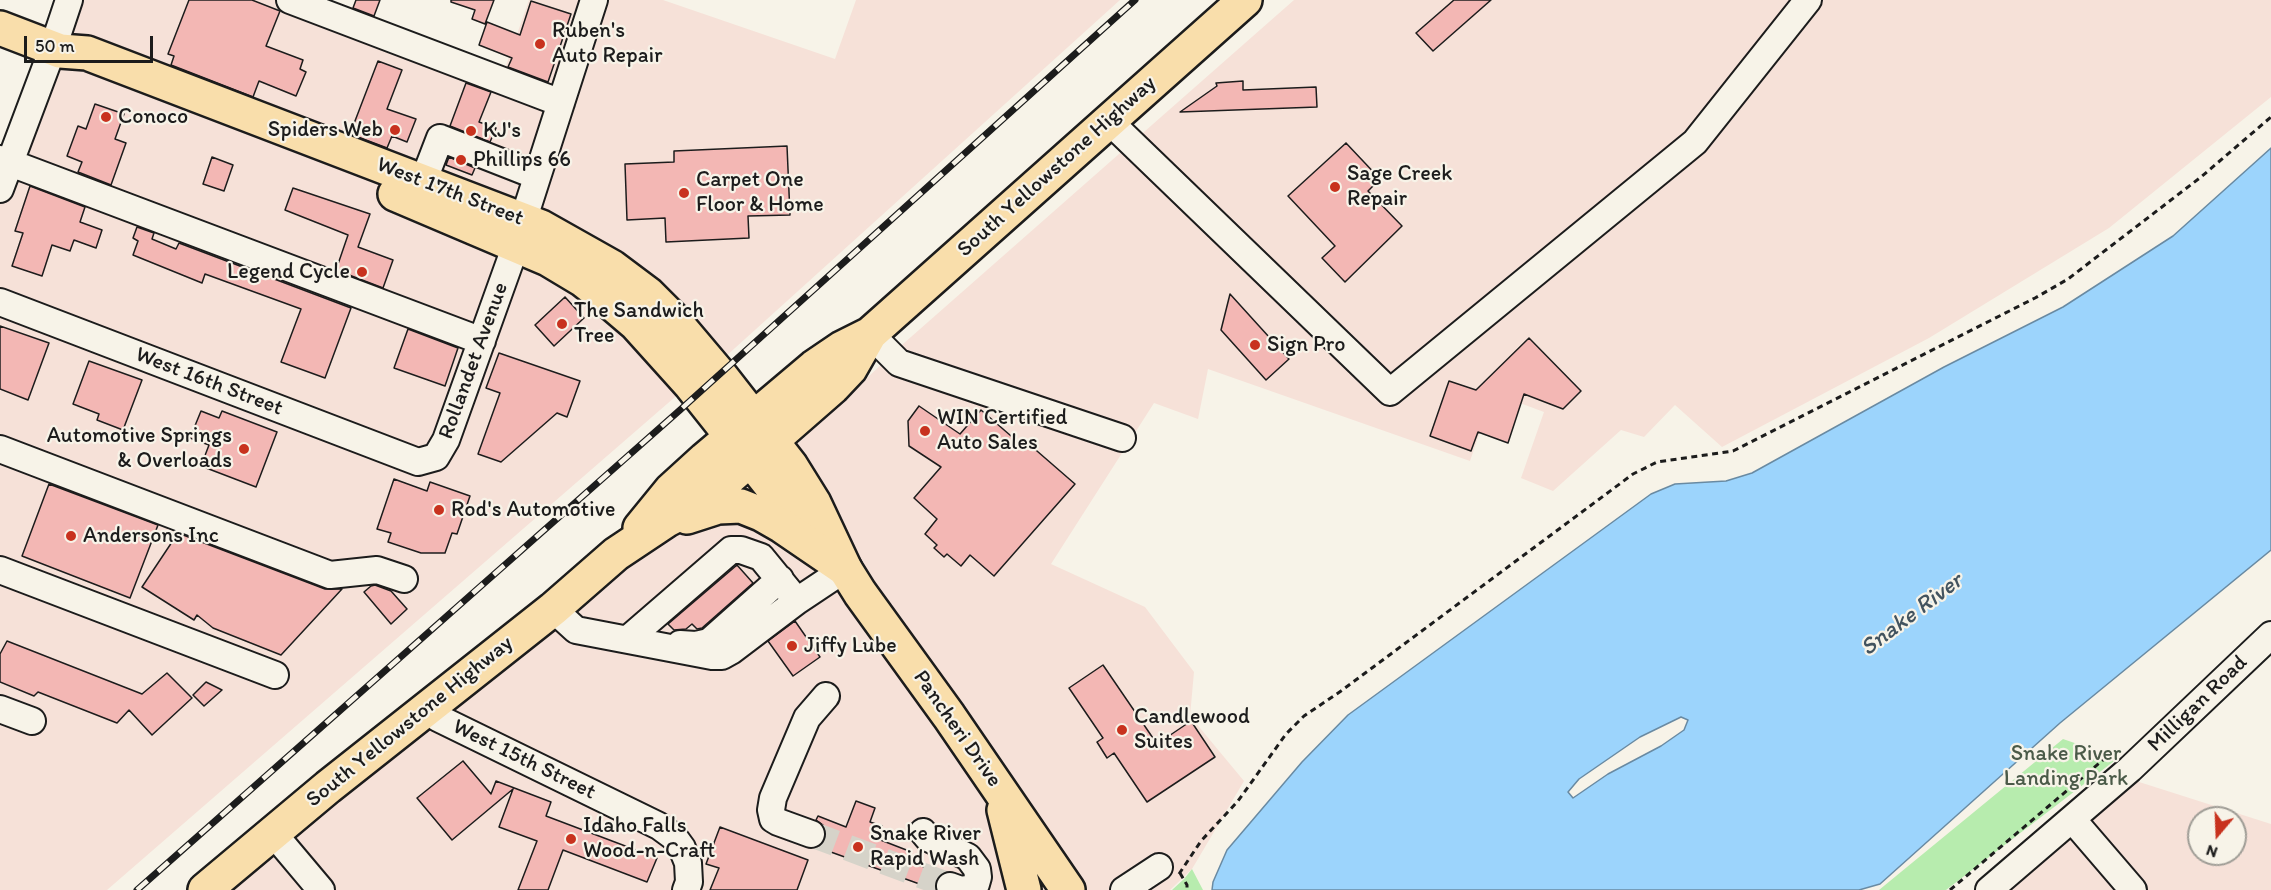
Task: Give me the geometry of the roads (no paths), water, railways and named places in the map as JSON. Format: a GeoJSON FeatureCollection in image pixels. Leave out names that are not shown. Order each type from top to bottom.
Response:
{"type":"FeatureCollection","features":[{"type":"Feature","properties":{"kind":"main road","name":"South Yellowstone Highway"},"geometry":{"type":"LineString","coordinates":[[205,890],[428,706],[553,609],[616,554],[671,490],[833,387],[850,369],[870,334],[1245,0]]}},
{"type":"Feature","properties":{"kind":"main road","name":"West 17th Street"},"geometry":{"type":"LineString","coordinates":[[0,28],[57,50],[87,52],[423,182],[519,233],[548,259],[583,280],[636,324],[690,384],[752,438]]}},
{"type":"Feature","properties":{"kind":"main road","name":"West 17th Street"},"geometry":{"type":"LineString","coordinates":[[57,50],[82,71],[298,152],[383,189],[519,233]]}},
{"type":"Feature","properties":{"kind":"main road"},"geometry":{"type":"LineString","coordinates":[[519,233],[527,242],[542,243],[589,266],[617,271],[648,294],[671,317],[752,438]]}},
{"type":"Feature","properties":{"kind":"main road","name":"Pancheri Drive"},"geometry":{"type":"LineString","coordinates":[[752,438],[814,503],[845,569],[1068,890]]}},
{"type":"Feature","properties":{"kind":"main road"},"geometry":{"type":"LineString","coordinates":[[616,554],[655,531],[694,513],[718,507],[739,506],[761,514],[845,569]]}},
{"type":"Feature","properties":{"kind":"main road"},"geometry":{"type":"LineString","coordinates":[[1000,790],[1024,890]]}},
{"type":"Feature","properties":{"kind":"street"},"geometry":{"type":"LineString","coordinates":[[0,189],[4,161],[57,50],[69,0]]}},
{"type":"Feature","properties":{"kind":"street"},"geometry":{"type":"LineString","coordinates":[[290,0],[561,103]]}},
{"type":"Feature","properties":{"kind":"street","name":"Rollandet Avenue"},"geometry":{"type":"LineString","coordinates":[[418,462],[436,457],[446,440],[483,341],[594,0]]}},
{"type":"Feature","properties":{"kind":"street"},"geometry":{"type":"LineString","coordinates":[[1109,121],[1390,392],[1695,142],[1808,0]]}},
{"type":"Feature","properties":{"kind":"street"},"geometry":{"type":"LineString","coordinates":[[423,182],[440,138],[537,176]]}},
{"type":"Feature","properties":{"kind":"street"},"geometry":{"type":"LineString","coordinates":[[4,161],[483,341]]}},
{"type":"Feature","properties":{"kind":"street","name":"West 16th Street"},"geometry":{"type":"LineString","coordinates":[[0,302],[418,462]]}},
{"type":"Feature","properties":{"kind":"street"},"geometry":{"type":"LineString","coordinates":[[870,334],[899,363],[1122,438]]}},
{"type":"Feature","properties":{"kind":"street"},"geometry":{"type":"LineString","coordinates":[[0,449],[330,575],[377,570],[404,579]]}},
{"type":"Feature","properties":{"kind":"street"},"geometry":{"type":"LineString","coordinates":[[628,639],[731,550],[741,550],[761,557],[797,601]]}},
{"type":"Feature","properties":{"kind":"street"},"geometry":{"type":"LineString","coordinates":[[553,609],[576,630],[711,656],[722,656],[845,569]]}},
{"type":"Feature","properties":{"kind":"street"},"geometry":{"type":"LineString","coordinates":[[0,570],[275,675]]}},
{"type":"Feature","properties":{"kind":"street"},"geometry":{"type":"LineString","coordinates":[[656,645],[696,645],[709,642],[780,579]]}},
{"type":"Feature","properties":{"kind":"street","name":"Milligan Road"},"geometry":{"type":"LineString","coordinates":[[1989,890],[2130,769],[2271,635]]}},
{"type":"Feature","properties":{"kind":"street"},"geometry":{"type":"LineString","coordinates":[[811,834],[772,819],[771,810],[773,798],[807,718],[826,696]]}},
{"type":"Feature","properties":{"kind":"street","name":"West 15th Street"},"geometry":{"type":"LineString","coordinates":[[428,706],[438,718],[659,826],[674,837],[682,848],[687,863],[689,882],[686,890]]}},
{"type":"Feature","properties":{"kind":"street"},"geometry":{"type":"LineString","coordinates":[[0,710],[32,721]]}},
{"type":"Feature","properties":{"kind":"street"},"geometry":{"type":"LineString","coordinates":[[2072,819],[2133,890]]}},
{"type":"Feature","properties":{"kind":"street"},"geometry":{"type":"LineString","coordinates":[[273,832],[321,890]]}},
{"type":"Feature","properties":{"kind":"street"},"geometry":{"type":"LineString","coordinates":[[923,832],[928,838],[968,857],[977,869],[978,877],[972,888],[961,890],[951,886]]}},
{"type":"Feature","properties":{"kind":"street"},"geometry":{"type":"LineString","coordinates":[[1125,890],[1171,873]]}},
{"type":"Feature","properties":{"kind":"water","name":"Snake River"},"geometry":{"type":"Polygon","coordinates":[[[2271,148],[2271,550],[2060,723],[1880,884],[1859,890],[1212,890],[1213,882],[1227,850],[1302,762],[1348,715],[1651,494],[1675,484],[1726,481],[1752,473],[1944,367],[2063,307],[2173,236],[2271,148]],[[1681,717],[1640,737],[1579,779],[1568,792],[1573,798],[1608,774],[1661,746],[1684,730],[1688,720],[1681,717]]]}},
{"type":"Feature","properties":{"kind":"tunnel"},"geometry":{"type":"LineString","coordinates":[[811,834],[950,886]]}},
{"type":"Feature","properties":{"kind":"railway"},"geometry":{"type":"LineString","coordinates":[[137,890],[680,410],[1135,0]]}},
{"type":"Feature","properties":{"kind":"place","name":"Ruben's Auto Repair"},"geometry":{"type":"Point","coordinates":[540,44]}},
{"type":"Feature","properties":{"kind":"place","name":"Conoco"},"geometry":{"type":"Point","coordinates":[106,117]}},
{"type":"Feature","properties":{"kind":"place","name":"Spiders Web"},"geometry":{"type":"Point","coordinates":[395,130]}},
{"type":"Feature","properties":{"kind":"place","name":"KJ's"},"geometry":{"type":"Point","coordinates":[471,131]}},
{"type":"Feature","properties":{"kind":"place","name":"Phillips 66"},"geometry":{"type":"Point","coordinates":[461,160]}},
{"type":"Feature","properties":{"kind":"place","name":"Sage Creek Repair"},"geometry":{"type":"Point","coordinates":[1335,187]}},
{"type":"Feature","properties":{"kind":"place","name":"Carpet One Floor & Home"},"geometry":{"type":"Point","coordinates":[684,193]}},
{"type":"Feature","properties":{"kind":"place","name":"Legend Cycle"},"geometry":{"type":"Point","coordinates":[362,272]}},
{"type":"Feature","properties":{"kind":"place","name":"The Sandwich Tree"},"geometry":{"type":"Point","coordinates":[562,324]}},
{"type":"Feature","properties":{"kind":"place","name":"Sign Pro"},"geometry":{"type":"Point","coordinates":[1255,345]}},
{"type":"Feature","properties":{"kind":"place","name":"WIN Certified Auto Sales"},"geometry":{"type":"Point","coordinates":[925,431]}},
{"type":"Feature","properties":{"kind":"place","name":"Automotive Springs & Overloads"},"geometry":{"type":"Point","coordinates":[244,449]}},
{"type":"Feature","properties":{"kind":"place","name":"Rod's Automotive"},"geometry":{"type":"Point","coordinates":[439,510]}},
{"type":"Feature","properties":{"kind":"place","name":"Andersons Inc"},"geometry":{"type":"Point","coordinates":[71,536]}},
{"type":"Feature","properties":{"kind":"place","name":"Jiffy Lube"},"geometry":{"type":"Point","coordinates":[792,646]}},
{"type":"Feature","properties":{"kind":"place","name":"Candlewood Suites"},"geometry":{"type":"Point","coordinates":[1122,730]}},
{"type":"Feature","properties":{"kind":"place","name":"Idaho Falls Wood-n-Craft"},"geometry":{"type":"Point","coordinates":[571,839]}},
{"type":"Feature","properties":{"kind":"place","name":"Snake River Rapid Wash"},"geometry":{"type":"Point","coordinates":[858,847]}},
{"type":"Feature","properties":{"kind":"park label","name":"Snake River Landing Park"},"geometry":{"type":"Point","coordinates":[2066,766]}}]}
